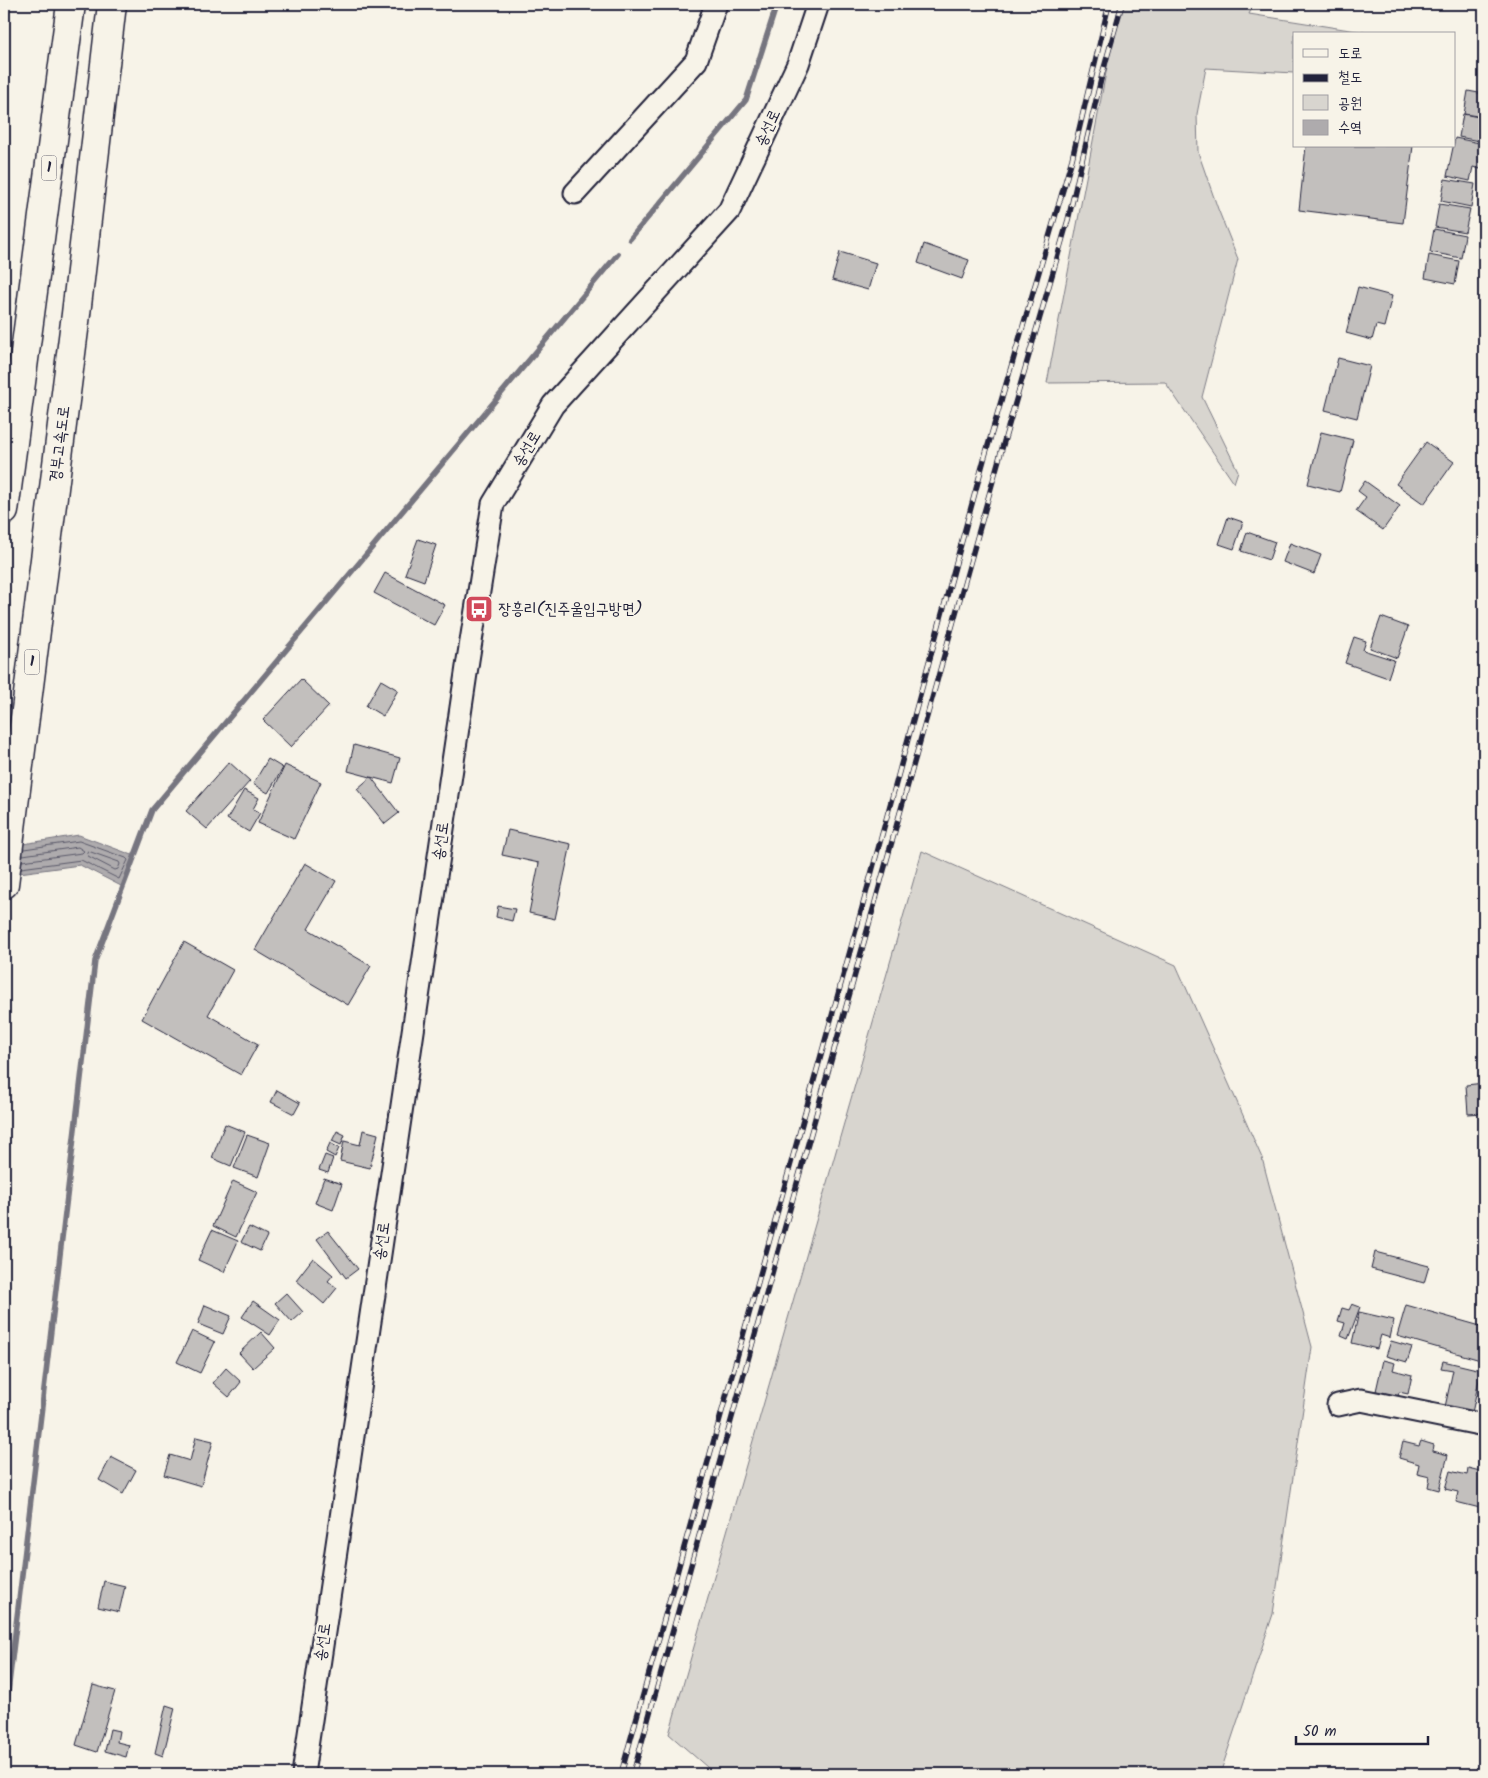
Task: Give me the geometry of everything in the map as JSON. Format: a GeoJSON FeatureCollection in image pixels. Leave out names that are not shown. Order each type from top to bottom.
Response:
{"type":"FeatureCollection","features":[{"type":"Feature","properties":{"kind":"highway","name":"1"},"geometry":{"type":"LineString","coordinates":[[4,511],[71,4]]}},
{"type":"Feature","properties":{"kind":"highway","name":"경부고속도로"},"geometry":{"type":"LineString","coordinates":[[4,884],[76,314],[112,4]]}},
{"type":"Feature","properties":{"kind":"street"},"geometry":{"type":"LineString","coordinates":[[574,193],[696,61],[716,4]]}},
{"type":"Feature","properties":{"kind":"street","name":"송선로"},"geometry":{"type":"LineString","coordinates":[[303,1774],[468,660],[494,504],[553,405],[729,211],[798,64],[818,4]]}},
{"type":"Feature","properties":{"kind":"street"},"geometry":{"type":"LineString","coordinates":[[1338,1405],[1361,1400],[1484,1425]]}},
{"type":"Feature","properties":{"kind":"green space"},"geometry":{"type":"Polygon","coordinates":[[[1119,4],[1254,4],[1249,14],[1362,32],[1293,32],[1293,73],[1206,68],[1197,114],[1198,152],[1238,259],[1202,397],[1238,471],[1234,483],[1165,382],[1047,383],[1119,4]]]}},
{"type":"Feature","properties":{"kind":"green space"},"geometry":{"type":"Polygon","coordinates":[[[922,851],[1176,965],[1262,1158],[1312,1347],[1273,1614],[1220,1774],[715,1774],[669,1734],[922,851]]]}},
{"type":"Feature","properties":{"kind":"water"},"geometry":{"type":"Polygon","coordinates":[[[79,835],[135,856],[123,887],[80,865],[4,875],[4,847],[79,835]]]}},
{"type":"Feature","properties":{"kind":"building"},"geometry":{"type":"Polygon","coordinates":[[[1468,91],[1484,94],[1484,117],[1464,114],[1468,91]]]}},
{"type":"Feature","properties":{"kind":"building"},"geometry":{"type":"Polygon","coordinates":[[[1463,114],[1484,118],[1484,142],[1459,137],[1463,114]]]}},
{"type":"Feature","properties":{"kind":"building"},"geometry":{"type":"Polygon","coordinates":[[[1456,138],[1484,144],[1484,170],[1473,167],[1470,181],[1447,176],[1453,148],[1456,148],[1456,138]]]}},
{"type":"Feature","properties":{"kind":"building"},"geometry":{"type":"Polygon","coordinates":[[[1306,148],[1413,148],[1403,223],[1299,210],[1306,148]]]}},
{"type":"Feature","properties":{"kind":"building"},"geometry":{"type":"Polygon","coordinates":[[[1445,179],[1475,184],[1471,207],[1441,201],[1445,179]]]}},
{"type":"Feature","properties":{"kind":"building"},"geometry":{"type":"Polygon","coordinates":[[[1439,204],[1470,209],[1465,232],[1435,227],[1439,204]]]}},
{"type":"Feature","properties":{"kind":"building"},"geometry":{"type":"Polygon","coordinates":[[[1434,229],[1465,235],[1461,258],[1430,252],[1434,229]]]}},
{"type":"Feature","properties":{"kind":"building"},"geometry":{"type":"Polygon","coordinates":[[[924,244],[969,260],[962,279],[918,263],[924,244]]]}},
{"type":"Feature","properties":{"kind":"building"},"geometry":{"type":"Polygon","coordinates":[[[840,252],[876,263],[868,290],[832,280],[840,252]]]}},
{"type":"Feature","properties":{"kind":"building"},"geometry":{"type":"Polygon","coordinates":[[[1429,255],[1459,261],[1455,284],[1425,278],[1429,255]]]}},
{"type":"Feature","properties":{"kind":"building"},"geometry":{"type":"Polygon","coordinates":[[[1358,287],[1392,296],[1384,327],[1376,325],[1372,340],[1346,333],[1358,287]]]}},
{"type":"Feature","properties":{"kind":"building"},"geometry":{"type":"Polygon","coordinates":[[[1338,358],[1370,366],[1357,418],[1325,410],[1338,358]]]}},
{"type":"Feature","properties":{"kind":"building"},"geometry":{"type":"Polygon","coordinates":[[[1321,432],[1353,440],[1340,492],[1308,484],[1321,432]]]}},
{"type":"Feature","properties":{"kind":"building"},"geometry":{"type":"Polygon","coordinates":[[[1426,442],[1454,462],[1424,504],[1396,484],[1426,442]]]}},
{"type":"Feature","properties":{"kind":"building"},"geometry":{"type":"Polygon","coordinates":[[[1365,481],[1400,506],[1383,530],[1356,511],[1366,497],[1358,491],[1365,481]]]}},
{"type":"Feature","properties":{"kind":"building"},"geometry":{"type":"Polygon","coordinates":[[[1228,517],[1243,522],[1234,549],[1219,544],[1228,517]]]}},
{"type":"Feature","properties":{"kind":"building"},"geometry":{"type":"Polygon","coordinates":[[[1247,532],[1275,542],[1269,560],[1241,551],[1247,532]]]}},
{"type":"Feature","properties":{"kind":"building"},"geometry":{"type":"Polygon","coordinates":[[[418,539],[436,545],[424,581],[405,574],[418,539]]]}},
{"type":"Feature","properties":{"kind":"building"},"geometry":{"type":"Polygon","coordinates":[[[1290,543],[1321,555],[1314,574],[1283,562],[1290,543]]]}},
{"type":"Feature","properties":{"kind":"building"},"geometry":{"type":"Polygon","coordinates":[[[385,573],[445,605],[434,625],[374,593],[385,573]]]}},
{"type":"Feature","properties":{"kind":"building"},"geometry":{"type":"Polygon","coordinates":[[[1381,617],[1408,627],[1397,658],[1370,648],[1381,617]]]}},
{"type":"Feature","properties":{"kind":"building"},"geometry":{"type":"Polygon","coordinates":[[[1354,637],[1366,641],[1363,650],[1394,660],[1388,678],[1345,663],[1354,637]]]}},
{"type":"Feature","properties":{"kind":"building"},"geometry":{"type":"Polygon","coordinates":[[[301,679],[329,706],[291,747],[263,720],[301,679]]]}},
{"type":"Feature","properties":{"kind":"building"},"geometry":{"type":"Polygon","coordinates":[[[381,680],[398,690],[383,716],[366,706],[381,680]]]}},
{"type":"Feature","properties":{"kind":"building"},"geometry":{"type":"Polygon","coordinates":[[[354,745],[400,758],[393,783],[348,771],[354,745]]]}},
{"type":"Feature","properties":{"kind":"building"},"geometry":{"type":"Polygon","coordinates":[[[268,759],[283,768],[268,793],[253,784],[268,759]]]}},
{"type":"Feature","properties":{"kind":"building"},"geometry":{"type":"Polygon","coordinates":[[[229,762],[250,781],[207,829],[186,811],[229,762]]]}},
{"type":"Feature","properties":{"kind":"building"},"geometry":{"type":"Polygon","coordinates":[[[285,765],[321,782],[294,839],[258,823],[285,765]]]}},
{"type":"Feature","properties":{"kind":"building"},"geometry":{"type":"Polygon","coordinates":[[[371,777],[399,813],[385,824],[357,789],[371,777]]]}},
{"type":"Feature","properties":{"kind":"building"},"geometry":{"type":"Polygon","coordinates":[[[244,790],[259,798],[253,809],[260,813],[249,832],[227,819],[244,790]]]}},
{"type":"Feature","properties":{"kind":"building"},"geometry":{"type":"Polygon","coordinates":[[[508,830],[571,844],[555,919],[529,913],[539,863],[502,855],[508,830]]]}},
{"type":"Feature","properties":{"kind":"building"},"geometry":{"type":"Polygon","coordinates":[[[305,863],[336,881],[308,929],[371,966],[348,1005],[255,950],[305,863]]]}},
{"type":"Feature","properties":{"kind":"building"},"geometry":{"type":"Polygon","coordinates":[[[498,906],[515,909],[512,921],[496,917],[498,906]]]}},
{"type":"Feature","properties":{"kind":"building"},"geometry":{"type":"Polygon","coordinates":[[[184,942],[233,970],[208,1015],[258,1044],[241,1075],[142,1019],[184,942]]]}},
{"type":"Feature","properties":{"kind":"building"},"geometry":{"type":"Polygon","coordinates":[[[1484,1083],[1484,1113],[1468,1114],[1466,1085],[1484,1083]]]}},
{"type":"Feature","properties":{"kind":"building"},"geometry":{"type":"Polygon","coordinates":[[[277,1090],[300,1103],[294,1114],[271,1102],[277,1090]]]}},
{"type":"Feature","properties":{"kind":"building"},"geometry":{"type":"Polygon","coordinates":[[[225,1124],[245,1132],[231,1166],[212,1158],[225,1124]]]}},
{"type":"Feature","properties":{"kind":"building"},"geometry":{"type":"Polygon","coordinates":[[[363,1130],[378,1134],[370,1168],[340,1161],[344,1141],[360,1145],[363,1130]]]}},
{"type":"Feature","properties":{"kind":"building"},"geometry":{"type":"Polygon","coordinates":[[[337,1131],[345,1135],[341,1145],[332,1141],[337,1131]]]}},
{"type":"Feature","properties":{"kind":"building"},"geometry":{"type":"Polygon","coordinates":[[[247,1135],[270,1143],[258,1177],[234,1168],[247,1135]]]}},
{"type":"Feature","properties":{"kind":"building"},"geometry":{"type":"Polygon","coordinates":[[[330,1143],[339,1148],[335,1157],[326,1152],[330,1143]]]}},
{"type":"Feature","properties":{"kind":"building"},"geometry":{"type":"Polygon","coordinates":[[[325,1155],[333,1158],[328,1173],[319,1170],[325,1155]]]}},
{"type":"Feature","properties":{"kind":"building"},"geometry":{"type":"Polygon","coordinates":[[[324,1178],[342,1184],[333,1210],[315,1203],[324,1178]]]}},
{"type":"Feature","properties":{"kind":"building"},"geometry":{"type":"Polygon","coordinates":[[[233,1181],[257,1192],[236,1237],[213,1226],[233,1181]]]}},
{"type":"Feature","properties":{"kind":"building"},"geometry":{"type":"Polygon","coordinates":[[[249,1227],[267,1236],[260,1251],[241,1242],[249,1227]]]}},
{"type":"Feature","properties":{"kind":"building"},"geometry":{"type":"Polygon","coordinates":[[[212,1230],[238,1241],[224,1272],[198,1260],[212,1230]]]}},
{"type":"Feature","properties":{"kind":"building"},"geometry":{"type":"Polygon","coordinates":[[[328,1231],[358,1269],[346,1278],[317,1239],[328,1231]]]}},
{"type":"Feature","properties":{"kind":"building"},"geometry":{"type":"Polygon","coordinates":[[[1375,1252],[1429,1266],[1424,1283],[1371,1269],[1375,1252]]]}},
{"type":"Feature","properties":{"kind":"building"},"geometry":{"type":"Polygon","coordinates":[[[313,1258],[333,1275],[328,1281],[337,1288],[324,1304],[296,1280],[313,1258]]]}},
{"type":"Feature","properties":{"kind":"building"},"geometry":{"type":"Polygon","coordinates":[[[286,1293],[303,1312],[292,1322],[275,1303],[286,1293]]]}},
{"type":"Feature","properties":{"kind":"building"},"geometry":{"type":"Polygon","coordinates":[[[253,1301],[280,1320],[270,1335],[242,1317],[253,1301]]]}},
{"type":"Feature","properties":{"kind":"building"},"geometry":{"type":"Polygon","coordinates":[[[1352,1304],[1360,1307],[1348,1339],[1341,1336],[1345,1323],[1338,1321],[1342,1308],[1349,1310],[1352,1304]]]}},
{"type":"Feature","properties":{"kind":"building"},"geometry":{"type":"Polygon","coordinates":[[[205,1305],[231,1316],[223,1334],[198,1324],[205,1305]]]}},
{"type":"Feature","properties":{"kind":"building"},"geometry":{"type":"Polygon","coordinates":[[[1406,1305],[1484,1327],[1484,1361],[1397,1336],[1406,1305]]]}},
{"type":"Feature","properties":{"kind":"building"},"geometry":{"type":"Polygon","coordinates":[[[1359,1312],[1394,1320],[1390,1338],[1381,1335],[1377,1349],[1352,1343],[1359,1312]]]}},
{"type":"Feature","properties":{"kind":"building"},"geometry":{"type":"Polygon","coordinates":[[[192,1331],[215,1342],[200,1373],[177,1362],[192,1331]]]}},
{"type":"Feature","properties":{"kind":"building"},"geometry":{"type":"Polygon","coordinates":[[[261,1332],[275,1348],[253,1368],[239,1353],[261,1332]]]}},
{"type":"Feature","properties":{"kind":"building"},"geometry":{"type":"Polygon","coordinates":[[[1391,1341],[1412,1347],[1407,1362],[1386,1356],[1391,1341]]]}},
{"type":"Feature","properties":{"kind":"building"},"geometry":{"type":"Polygon","coordinates":[[[1383,1360],[1395,1363],[1393,1370],[1412,1375],[1408,1394],[1399,1392],[1398,1396],[1376,1391],[1383,1360]]]}},
{"type":"Feature","properties":{"kind":"building"},"geometry":{"type":"Polygon","coordinates":[[[1443,1361],[1481,1370],[1472,1413],[1445,1407],[1453,1370],[1441,1368],[1443,1361]]]}},
{"type":"Feature","properties":{"kind":"building"},"geometry":{"type":"Polygon","coordinates":[[[226,1368],[241,1382],[229,1397],[213,1383],[226,1368]]]}},
{"type":"Feature","properties":{"kind":"building"},"geometry":{"type":"Polygon","coordinates":[[[196,1437],[213,1441],[201,1486],[164,1475],[170,1455],[190,1461],[196,1437]]]}},
{"type":"Feature","properties":{"kind":"building"},"geometry":{"type":"Polygon","coordinates":[[[1421,1441],[1434,1445],[1433,1451],[1448,1455],[1439,1490],[1428,1487],[1430,1477],[1417,1474],[1419,1464],[1399,1458],[1403,1442],[1419,1446],[1421,1441]]]}},
{"type":"Feature","properties":{"kind":"building"},"geometry":{"type":"Polygon","coordinates":[[[111,1457],[136,1470],[123,1494],[99,1480],[111,1457]]]}},
{"type":"Feature","properties":{"kind":"building"},"geometry":{"type":"Polygon","coordinates":[[[1468,1468],[1484,1472],[1484,1489],[1480,1508],[1456,1502],[1458,1492],[1445,1489],[1450,1471],[1467,1475],[1468,1468]]]}},
{"type":"Feature","properties":{"kind":"building"},"geometry":{"type":"Polygon","coordinates":[[[104,1581],[125,1586],[119,1612],[98,1607],[104,1581]]]}},
{"type":"Feature","properties":{"kind":"building"},"geometry":{"type":"Polygon","coordinates":[[[93,1685],[115,1691],[97,1752],[76,1745],[93,1685]]]}},
{"type":"Feature","properties":{"kind":"building"},"geometry":{"type":"Polygon","coordinates":[[[166,1705],[175,1708],[163,1756],[155,1753],[166,1705]]]}},
{"type":"Feature","properties":{"kind":"building"},"geometry":{"type":"Polygon","coordinates":[[[110,1729],[119,1731],[117,1742],[129,1745],[126,1757],[105,1751],[110,1729]]]}},
{"type":"Feature","properties":{"kind":"waterway"},"geometry":{"type":"LineString","coordinates":[[630,239],[746,100],[777,4]]}},
{"type":"Feature","properties":{"kind":"waterway"},"geometry":{"type":"LineString","coordinates":[[4,1726],[95,961],[152,810],[618,254]]}},
{"type":"Feature","properties":{"kind":"railway"},"geometry":{"type":"LineString","coordinates":[[621,1774],[862,908],[985,456],[1072,159],[1109,4]]}},
{"type":"Feature","properties":{"kind":"railway"},"geometry":{"type":"LineString","coordinates":[[633,1774],[884,870],[1068,220],[1102,75],[1122,4]]}},
{"type":"Feature","properties":{"kind":"place","name":"장흥리(진주울입구방면)"},"geometry":{"type":"Point","coordinates":[479,609]}}]}
